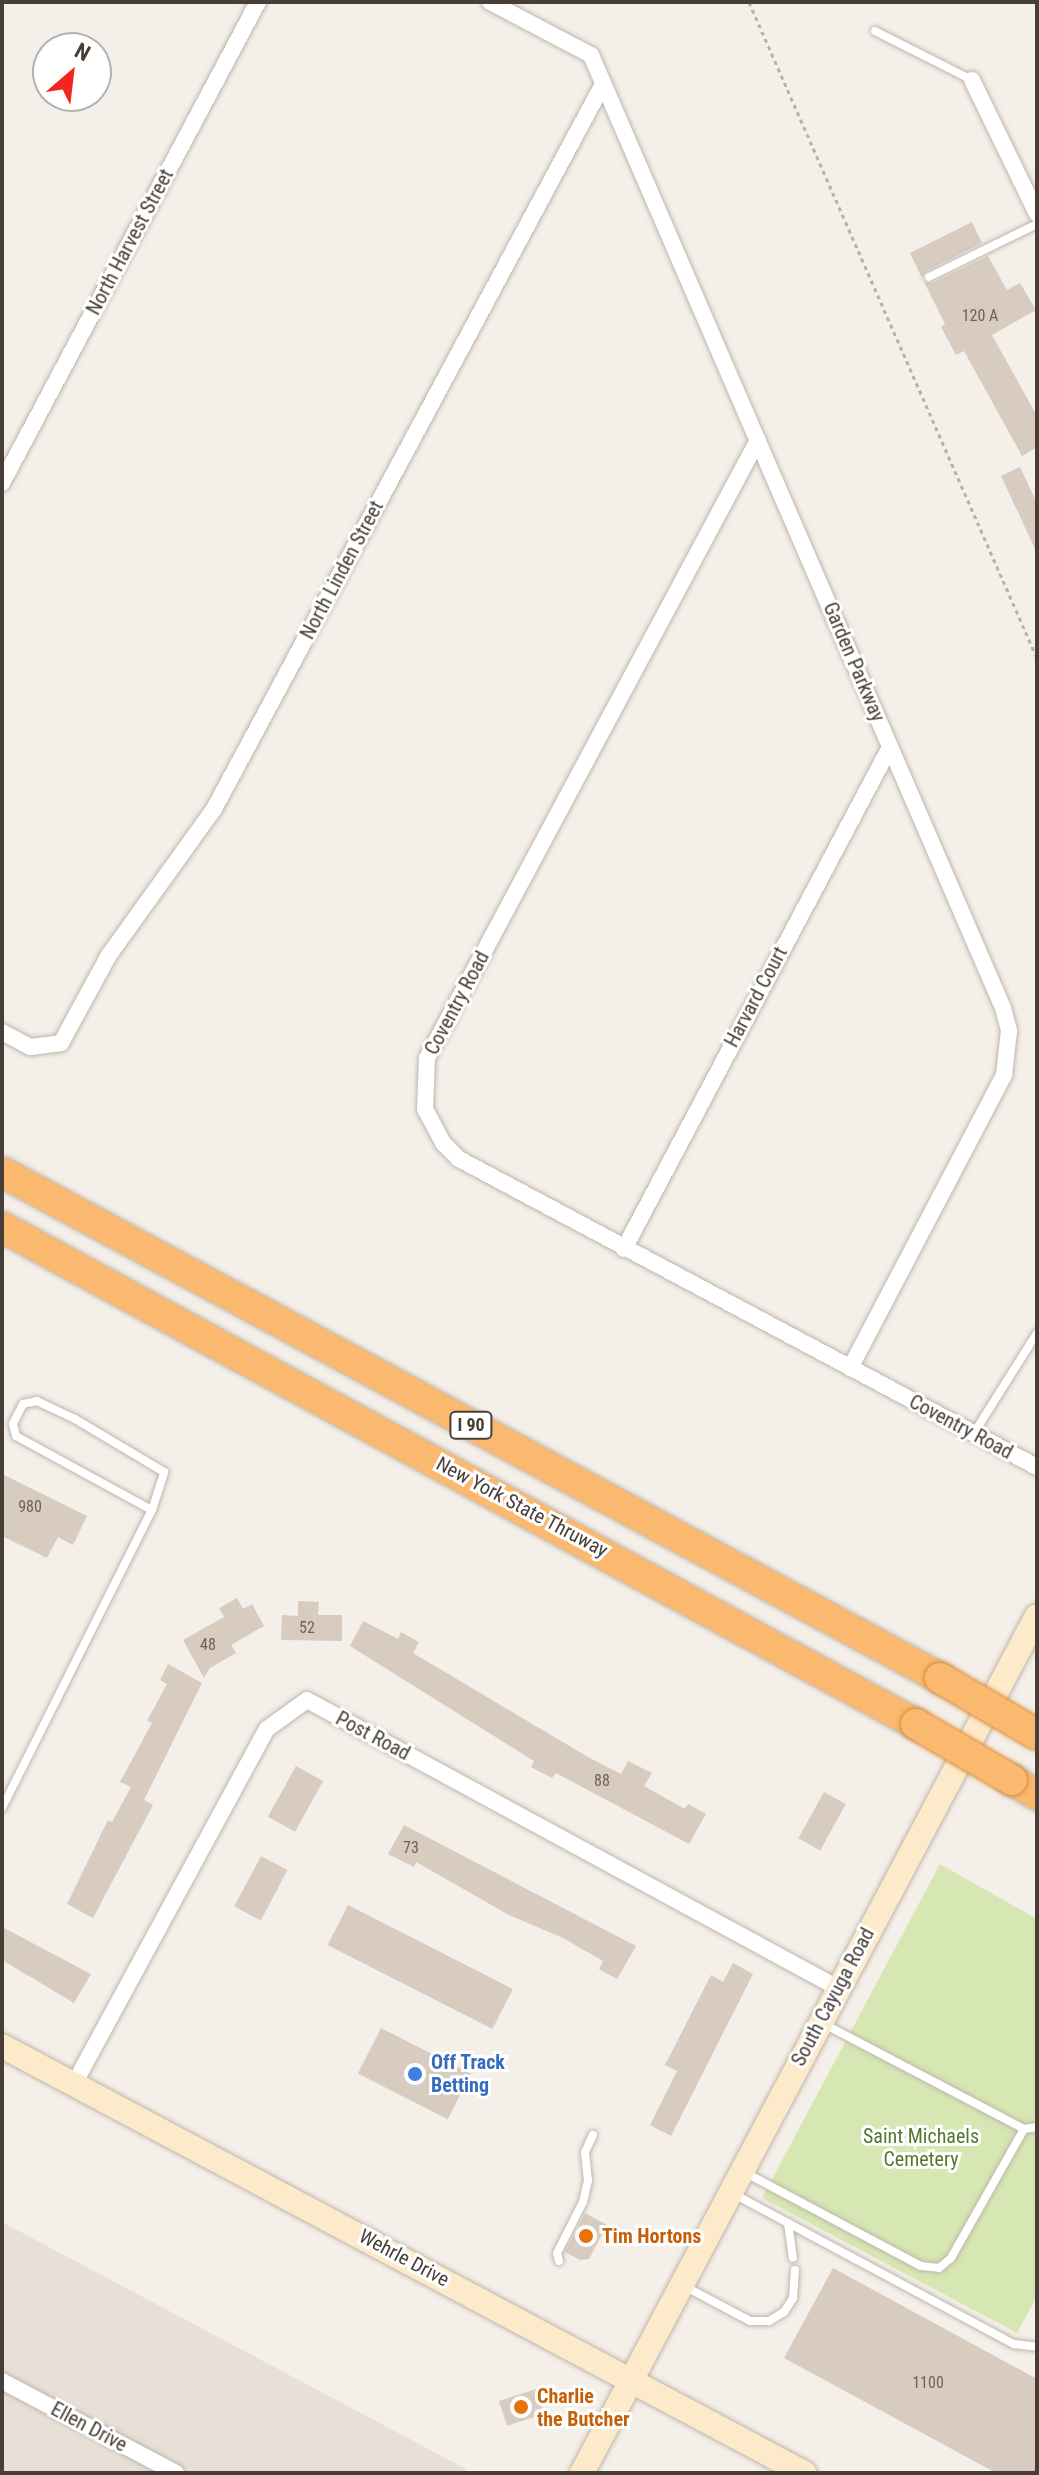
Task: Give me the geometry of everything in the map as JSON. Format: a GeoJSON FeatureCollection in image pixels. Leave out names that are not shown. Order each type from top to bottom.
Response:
{"type":"FeatureCollection","features":[{"type":"Feature","properties":{"kind":"highway","name":"I 90"},"geometry":{"type":"LineString","coordinates":[[2,1172],[940,1678],[1036,1735]]}},
{"type":"Feature","properties":{"kind":"highway","name":"New York State Thruway"},"geometry":{"type":"LineString","coordinates":[[2,1227],[916,1724],[1024,1788]]}},
{"type":"Feature","properties":{"kind":"street","name":"North Harvest Street"},"geometry":{"type":"LineString","coordinates":[[2,483],[258,2]]}},
{"type":"Feature","properties":{"kind":"street","name":"Garden Parkway"},"geometry":{"type":"LineString","coordinates":[[490,2],[591,55],[1003,1008],[1009,1052],[995,1093],[850,1368]]}},
{"type":"Feature","properties":{"kind":"street"},"geometry":{"type":"LineString","coordinates":[[972,80],[1037,214]]}},
{"type":"Feature","properties":{"kind":"street","name":"North Linden Street"},"geometry":{"type":"LineString","coordinates":[[2,1032],[30,1047],[61,1043],[109,955],[214,809],[603,84]]}},
{"type":"Feature","properties":{"kind":"street","name":"Coventry Road"},"geometry":{"type":"LineString","coordinates":[[758,440],[424,1072],[432,1126],[459,1159],[1037,1467]]}},
{"type":"Feature","properties":{"kind":"street","name":"Harvard Court"},"geometry":{"type":"LineString","coordinates":[[624,1249],[890,747]]}},
{"type":"Feature","properties":{"kind":"street","name":"South Cayuga Road"},"geometry":{"type":"LineString","coordinates":[[582,2473],[734,2181],[1037,1616]]}},
{"type":"Feature","properties":{"kind":"street","name":"Post Road"},"geometry":{"type":"LineString","coordinates":[[74,2084],[267,1729],[307,1700],[838,1988]]}},
{"type":"Feature","properties":{"kind":"street","name":"Wehrle Drive"},"geometry":{"type":"LineString","coordinates":[[2,2046],[804,2473]]}},
{"type":"Feature","properties":{"kind":"street","name":"Ellen Drive"},"geometry":{"type":"LineString","coordinates":[[2,2381],[176,2473]]}},
{"type":"Feature","properties":{"kind":"lane"},"geometry":{"type":"LineString","coordinates":[[875,31],[972,80]]}},
{"type":"Feature","properties":{"kind":"lane"},"geometry":{"type":"LineString","coordinates":[[929,277],[1037,224]]}},
{"type":"Feature","properties":{"kind":"lane"},"geometry":{"type":"LineString","coordinates":[[974,1434],[1037,1333]]}},
{"type":"Feature","properties":{"kind":"lane"},"geometry":{"type":"LineString","coordinates":[[2,1808],[152,1510],[164,1472],[156,1462],[37,1401],[23,1404],[13,1424],[16,1436],[152,1510]]}},
{"type":"Feature","properties":{"kind":"lane"},"geometry":{"type":"LineString","coordinates":[[820,2022],[1024,2129],[1037,2127]]}},
{"type":"Feature","properties":{"kind":"lane"},"geometry":{"type":"LineString","coordinates":[[734,2181],[921,2266],[939,2268],[951,2258],[1024,2129]]}},
{"type":"Feature","properties":{"kind":"lane"},"geometry":{"type":"LineString","coordinates":[[559,2261],[557,2253],[583,2202],[588,2181],[585,2152],[593,2135]]}},
{"type":"Feature","properties":{"kind":"lane"},"geometry":{"type":"LineString","coordinates":[[734,2181],[788,2223],[1014,2344],[1037,2347]]}},
{"type":"Feature","properties":{"kind":"lane"},"geometry":{"type":"LineString","coordinates":[[788,2223],[793,2258]]}},
{"type":"Feature","properties":{"kind":"lane"},"geometry":{"type":"LineString","coordinates":[[680,2284],[750,2321],[769,2321],[784,2312],[793,2298],[795,2270]]}},
{"type":"Feature","properties":{"kind":"path"},"geometry":{"type":"LineString","coordinates":[[749,2],[1037,658]]}},
{"type":"Feature","properties":{"kind":"shaded area"},"geometry":{"type":"Polygon","coordinates":[[[2,2222],[466,2469],[464,2473],[2,2473],[2,2222]]]}},
{"type":"Feature","properties":{"kind":"green space","name":"Saint Michaels Cemetery"},"geometry":{"type":"Polygon","coordinates":[[[940,1864],[1037,1919],[1037,2296],[1017,2333],[762,2198],[940,1864]]]}},
{"type":"Feature","properties":{"kind":"building"},"geometry":{"type":"Polygon","coordinates":[[[972,222],[982,243],[926,271],[922,278],[910,253],[972,222]]]}},
{"type":"Feature","properties":{"kind":"building"},"geometry":{"type":"Polygon","coordinates":[[[988,256],[1007,290],[1020,283],[1036,310],[992,335],[1037,416],[1037,447],[1022,456],[964,351],[956,355],[941,327],[945,324],[924,282],[932,283],[988,256]]]}},
{"type":"Feature","properties":{"kind":"building"},"geometry":{"type":"Polygon","coordinates":[[[1020,467],[1037,503],[1037,553],[1001,476],[1020,467]]]}},
{"type":"Feature","properties":{"kind":"building"},"geometry":{"type":"Polygon","coordinates":[[[2,1474],[87,1516],[73,1545],[58,1537],[47,1558],[2,1536],[2,1474]]]}},
{"type":"Feature","properties":{"kind":"building"},"geometry":{"type":"Polygon","coordinates":[[[237,1598],[243,1609],[252,1604],[264,1626],[231,1645],[236,1653],[210,1668],[204,1678],[183,1640],[224,1617],[219,1608],[237,1598]]]}},
{"type":"Feature","properties":{"kind":"building"},"geometry":{"type":"Polygon","coordinates":[[[298,1601],[319,1602],[318,1615],[342,1615],[342,1641],[281,1640],[282,1615],[298,1616],[298,1601]]]}},
{"type":"Feature","properties":{"kind":"building"},"geometry":{"type":"Polygon","coordinates":[[[363,1621],[398,1639],[401,1632],[419,1642],[413,1653],[588,1757],[621,1774],[628,1761],[652,1773],[644,1786],[685,1809],[688,1804],[706,1814],[689,1844],[556,1773],[552,1778],[531,1767],[534,1761],[350,1646],[363,1621]]]}},
{"type":"Feature","properties":{"kind":"building"},"geometry":{"type":"Polygon","coordinates":[[[168,1664],[202,1683],[144,1800],[153,1805],[93,1918],[67,1904],[108,1820],[112,1822],[131,1787],[120,1782],[152,1723],[147,1721],[167,1684],[160,1680],[168,1664]]]}},
{"type":"Feature","properties":{"kind":"building"},"geometry":{"type":"Polygon","coordinates":[[[296,1766],[323,1781],[295,1832],[268,1817],[296,1766]]]}},
{"type":"Feature","properties":{"kind":"building"},"geometry":{"type":"Polygon","coordinates":[[[824,1792],[846,1804],[820,1850],[798,1838],[824,1792]]]}},
{"type":"Feature","properties":{"kind":"building"},"geometry":{"type":"Polygon","coordinates":[[[404,1825],[636,1946],[617,1979],[599,1969],[603,1961],[563,1938],[509,1915],[416,1862],[414,1867],[388,1854],[404,1825]]]}},
{"type":"Feature","properties":{"kind":"building"},"geometry":{"type":"Polygon","coordinates":[[[261,1856],[287,1870],[261,1920],[234,1906],[261,1856]]]}},
{"type":"Feature","properties":{"kind":"building"},"geometry":{"type":"Polygon","coordinates":[[[348,1905],[513,1989],[492,2029],[328,1945],[348,1905]]]}},
{"type":"Feature","properties":{"kind":"building"},"geometry":{"type":"Polygon","coordinates":[[[2,1927],[91,1974],[74,2003],[2,1960],[2,1927]]]}},
{"type":"Feature","properties":{"kind":"building"},"geometry":{"type":"Polygon","coordinates":[[[733,1963],[753,1974],[671,2136],[650,2125],[677,2071],[665,2065],[711,1975],[723,1982],[733,1963]]]}},
{"type":"Feature","properties":{"kind":"building","name":"Off Track Betting"},"geometry":{"type":"Polygon","coordinates":[[[381,2028],[471,2074],[448,2119],[358,2073],[381,2028]]]}},
{"type":"Feature","properties":{"kind":"building","name":"Tim Hortons"},"geometry":{"type":"Polygon","coordinates":[[[585,2213],[607,2225],[589,2259],[580,2260],[565,2252],[585,2213]]]}},
{"type":"Feature","properties":{"kind":"building"},"geometry":{"type":"Polygon","coordinates":[[[833,2268],[1037,2379],[1037,2473],[996,2473],[784,2358],[833,2268]]]}},
{"type":"Feature","properties":{"kind":"building","name":"Charlie the Butcher"},"geometry":{"type":"Polygon","coordinates":[[[536,2389],[544,2414],[507,2426],[499,2401],[536,2389]]]}},
{"type":"Feature","properties":{"kind":"place","name":"Off Track Betting"},"geometry":{"type":"Point","coordinates":[415,2074]}},
{"type":"Feature","properties":{"kind":"place","name":"Tim Hortons"},"geometry":{"type":"Point","coordinates":[586,2236]}},
{"type":"Feature","properties":{"kind":"place","name":"Charlie the Butcher"},"geometry":{"type":"Point","coordinates":[521,2407]}}]}
